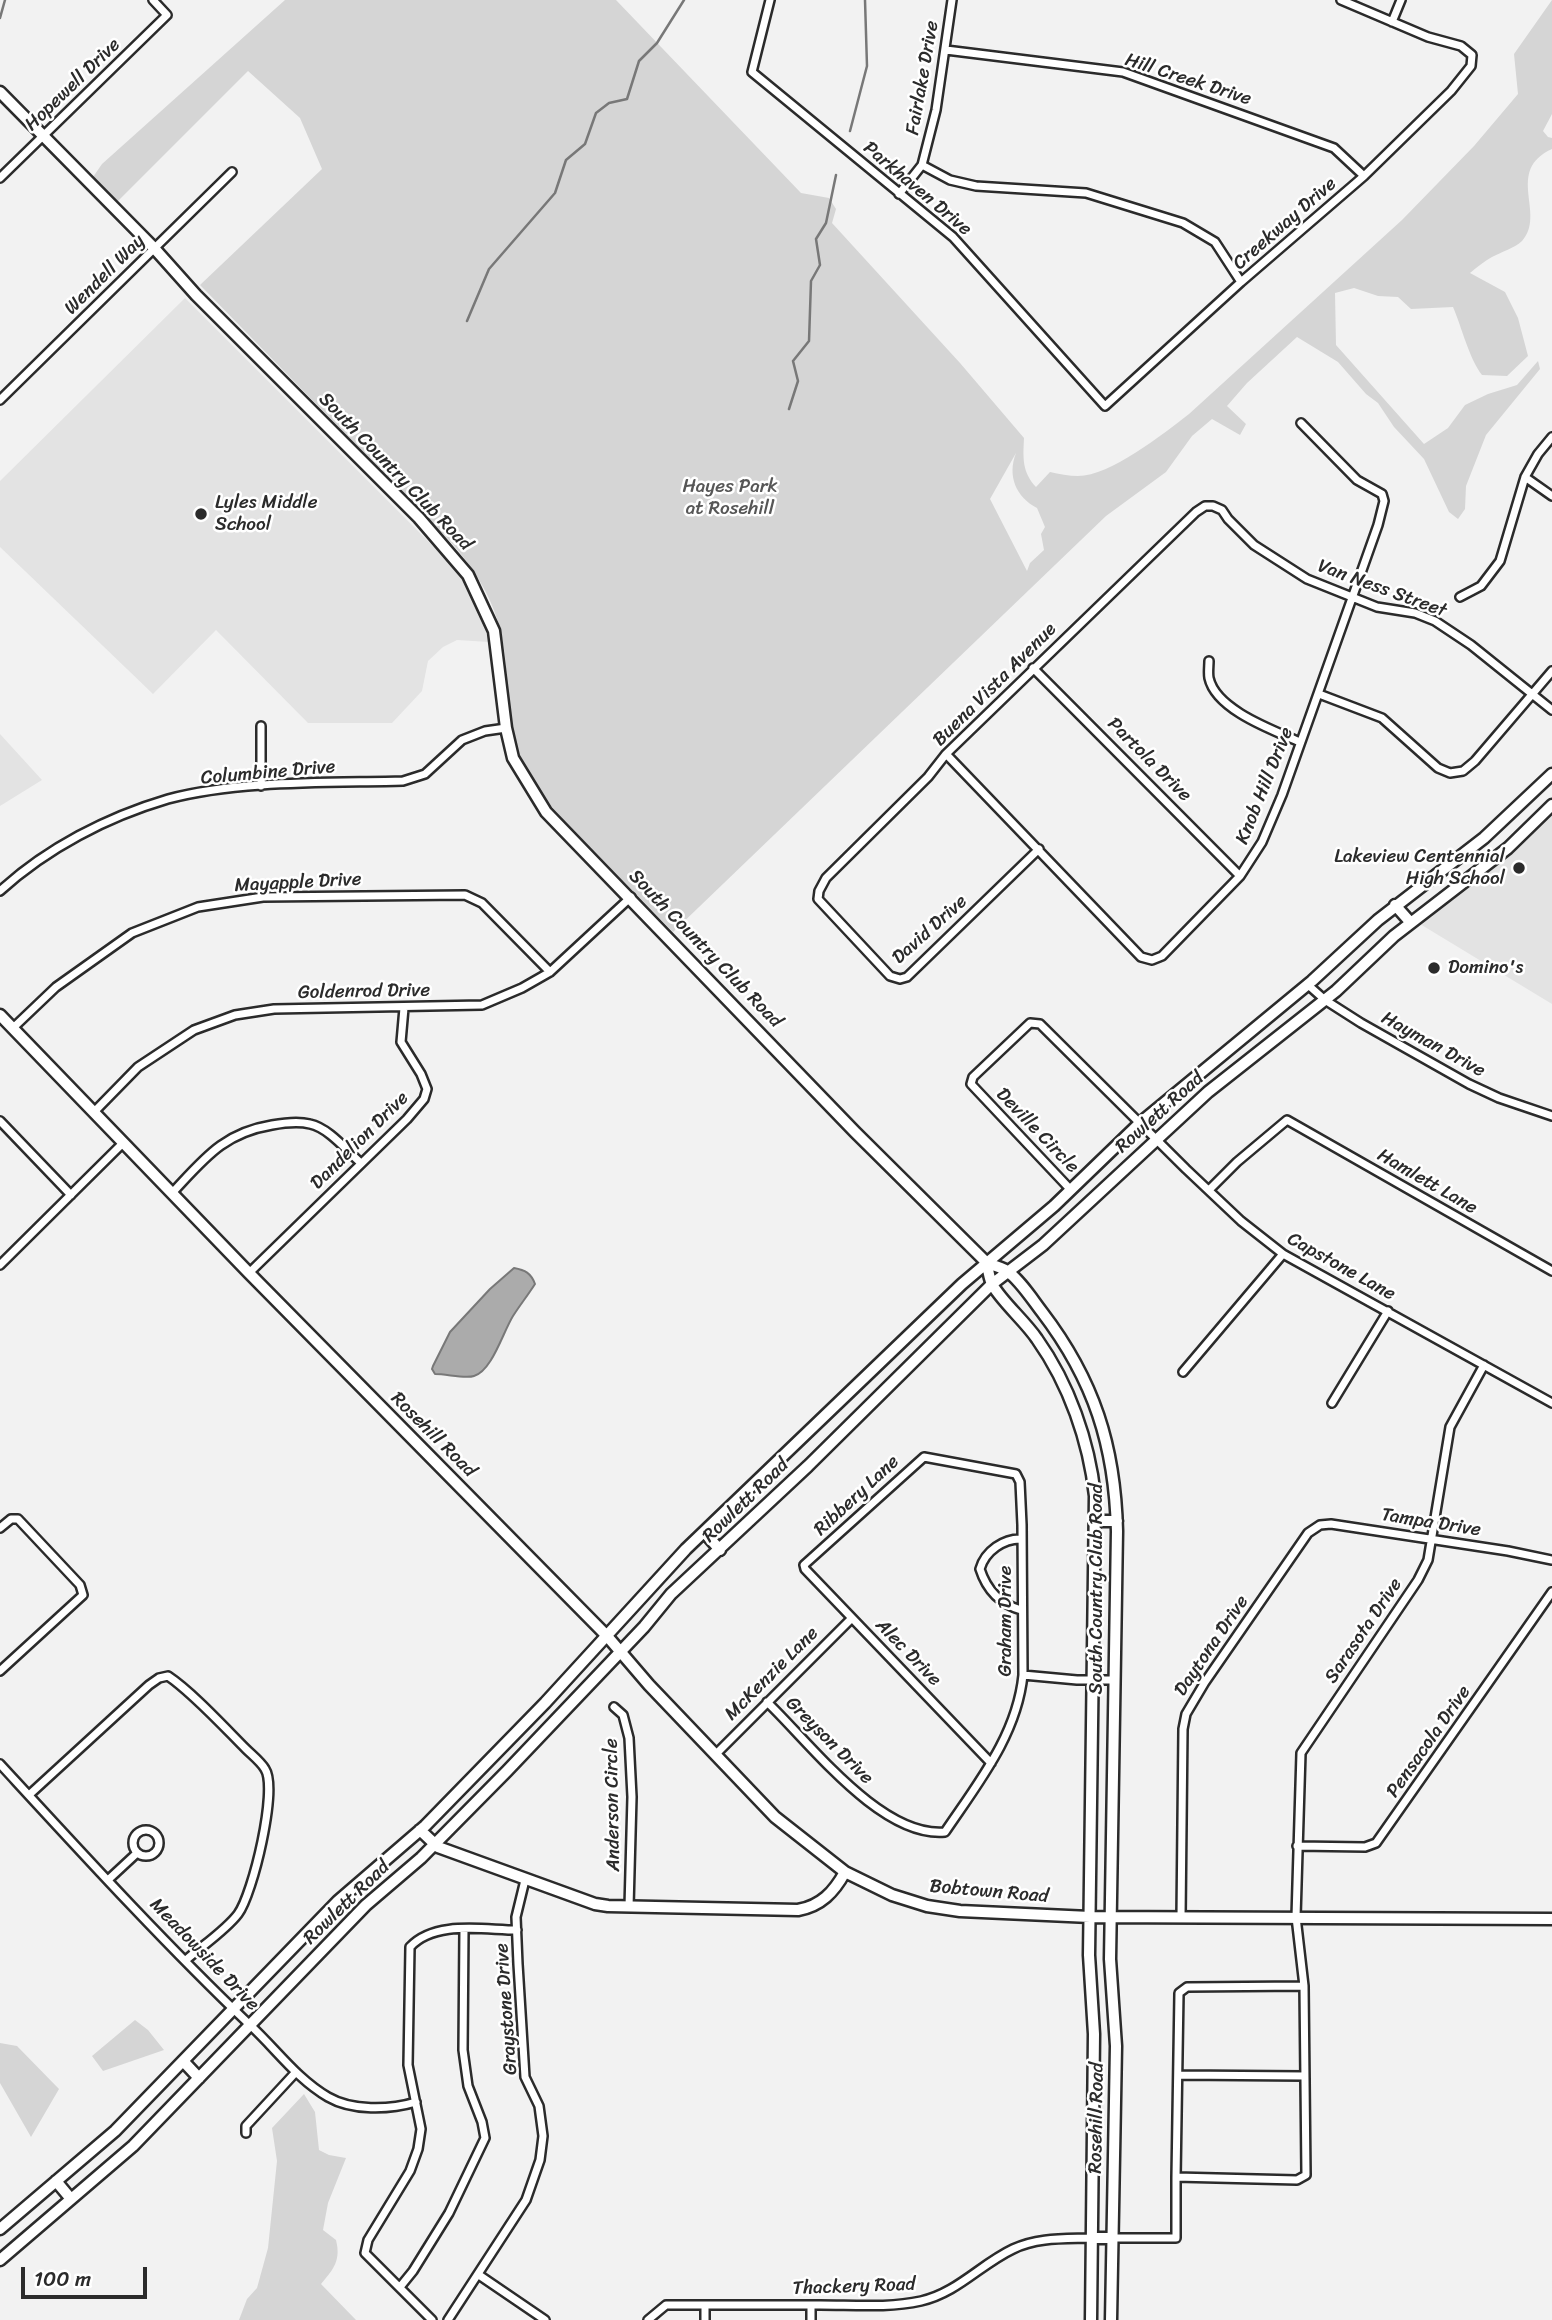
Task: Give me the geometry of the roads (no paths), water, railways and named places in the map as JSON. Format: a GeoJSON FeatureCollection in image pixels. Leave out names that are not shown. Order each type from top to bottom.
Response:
{"type":"FeatureCollection","features":[{"type":"Feature","properties":{"kind":"street","name":"Hopewell Drive"},"geometry":{"type":"LineString","coordinates":[[0,178],[167,15],[153,0]]}},
{"type":"Feature","properties":{"kind":"street","name":"Parkhaven Drive"},"geometry":{"type":"LineString","coordinates":[[770,0],[752,72],[953,237],[1105,406]]}},
{"type":"Feature","properties":{"kind":"street","name":"Fairlake Drive"},"geometry":{"type":"LineString","coordinates":[[899,194],[922,165],[936,110],[951,0]]}},
{"type":"Feature","properties":{"kind":"street"},"geometry":{"type":"LineString","coordinates":[[1341,0],[1392,22],[1401,0]]}},
{"type":"Feature","properties":{"kind":"street","name":"Creekway Drive"},"geometry":{"type":"LineString","coordinates":[[1105,406],[1241,282],[1364,176],[1451,91],[1471,65],[1472,55],[1461,46],[1428,37],[1392,22]]}},
{"type":"Feature","properties":{"kind":"street","name":"Hill Creek Drive"},"geometry":{"type":"LineString","coordinates":[[946,50],[1123,72],[1334,148],[1364,176]]}},
{"type":"Feature","properties":{"kind":"street","name":"South Country Club Road"},"geometry":{"type":"LineString","coordinates":[[0,92],[154,248],[196,295],[419,518],[468,575],[494,631],[506,728],[513,758],[546,811],[855,1132],[987,1263],[1007,1271],[1051,1323],[1085,1378],[1106,1440],[1112,1468],[1117,1521],[1112,1917]]}},
{"type":"Feature","properties":{"kind":"street"},"geometry":{"type":"LineString","coordinates":[[922,165],[950,180],[975,186],[1086,193],[1183,223],[1216,242],[1241,282]]}},
{"type":"Feature","properties":{"kind":"street","name":"Wendell Way"},"geometry":{"type":"LineString","coordinates":[[0,400],[232,172]]}},
{"type":"Feature","properties":{"kind":"street","name":"Knob Hill Drive"},"geometry":{"type":"LineString","coordinates":[[946,754],[1141,957],[1152,960],[1162,956],[1240,876],[1262,842],[1319,694],[1378,525],[1384,501],[1382,494],[1357,480],[1301,423]]}},
{"type":"Feature","properties":{"kind":"street"},"geometry":{"type":"LineString","coordinates":[[1460,597],[1481,586],[1500,561],[1525,477],[1538,454],[1552,438]]}},
{"type":"Feature","properties":{"kind":"street"},"geometry":{"type":"LineString","coordinates":[[1525,477],[1552,496]]}},
{"type":"Feature","properties":{"kind":"street","name":"Van Ness Street"},"geometry":{"type":"LineString","coordinates":[[1201,508],[1213,506],[1222,510],[1227,519],[1254,545],[1307,579],[1377,607],[1415,613],[1435,621],[1471,645],[1552,709]]}},
{"type":"Feature","properties":{"kind":"street","name":"Buena Vista Avenue"},"geometry":{"type":"LineString","coordinates":[[819,891],[826,878],[928,777],[946,754],[1201,508]]}},
{"type":"Feature","properties":{"kind":"street"},"geometry":{"type":"LineString","coordinates":[[1209,661],[1209,678],[1218,694],[1260,725],[1300,741]]}},
{"type":"Feature","properties":{"kind":"street","name":"Partola Drive"},"geometry":{"type":"LineString","coordinates":[[1033,668],[1240,876]]}},
{"type":"Feature","properties":{"kind":"street"},"geometry":{"type":"LineString","coordinates":[[1319,694],[1382,718],[1438,768],[1450,774],[1462,771],[1475,761],[1552,671]]}},
{"type":"Feature","properties":{"kind":"street"},"geometry":{"type":"LineString","coordinates":[[261,726],[261,786]]}},
{"type":"Feature","properties":{"kind":"street","name":"Columbine Drive"},"geometry":{"type":"LineString","coordinates":[[0,891],[19,874],[76,836],[126,814],[170,799],[229,788],[403,781],[425,774],[462,740],[485,731],[506,728]]}},
{"type":"Feature","properties":{"kind":"street","name":"Rowlett Road"},"geometry":{"type":"LineString","coordinates":[[0,2229],[115,2131],[338,1901],[420,1830],[545,1703],[655,1581],[987,1263],[1054,1206],[1140,1123],[1307,985],[1395,905],[1483,838],[1552,774]]}},
{"type":"Feature","properties":{"kind":"street","name":"Rowlett Road"},"geometry":{"type":"LineString","coordinates":[[0,2260],[133,2146],[366,1905],[421,1858],[507,1771],[644,1628],[671,1594],[720,1550],[992,1284],[1051,1238],[1208,1092],[1325,1000],[1411,923],[1503,851],[1552,805]]}},
{"type":"Feature","properties":{"kind":"street"},"geometry":{"type":"LineString","coordinates":[[1483,838],[1503,851]]}},
{"type":"Feature","properties":{"kind":"street","name":"David Drive"},"geometry":{"type":"LineString","coordinates":[[819,891],[818,899],[861,946],[890,976],[900,979],[907,977],[1038,849]]}},
{"type":"Feature","properties":{"kind":"street","name":"Mayapple Drive"},"geometry":{"type":"LineString","coordinates":[[13,1028],[56,987],[132,933],[198,907],[263,897],[465,895],[482,902],[550,972]]}},
{"type":"Feature","properties":{"kind":"street","name":"Goldenrod Drive"},"geometry":{"type":"LineString","coordinates":[[94,1112],[138,1067],[194,1030],[235,1015],[274,1009],[482,1005],[523,988],[550,972],[631,897]]}},
{"type":"Feature","properties":{"kind":"street"},"geometry":{"type":"LineString","coordinates":[[1395,905],[1411,923]]}},
{"type":"Feature","properties":{"kind":"street","name":"Hayman Drive"},"geometry":{"type":"LineString","coordinates":[[1307,985],[1325,1000],[1479,1090],[1552,1116]]}},
{"type":"Feature","properties":{"kind":"street","name":"Dandelion Drive"},"geometry":{"type":"LineString","coordinates":[[249,1273],[407,1119],[424,1099],[427,1089],[421,1074],[401,1042],[404,1008]]}},
{"type":"Feature","properties":{"kind":"street","name":"Rosehill Road"},"geometry":{"type":"LineString","coordinates":[[0,1015],[249,1273],[607,1636],[775,1817],[845,1872]]}},
{"type":"Feature","properties":{"kind":"street","name":"Deville Circle"},"geometry":{"type":"LineString","coordinates":[[1070,1189],[971,1084],[973,1077],[1030,1023],[1040,1024],[1140,1123]]}},
{"type":"Feature","properties":{"kind":"street","name":"Hamlett Lane"},"geometry":{"type":"LineString","coordinates":[[1209,1190],[1237,1162],[1287,1120],[1552,1271]]}},
{"type":"Feature","properties":{"kind":"street"},"geometry":{"type":"LineString","coordinates":[[0,1121],[71,1195]]}},
{"type":"Feature","properties":{"kind":"street"},"geometry":{"type":"LineString","coordinates":[[172,1193],[203,1160],[230,1138],[251,1128],[284,1123],[311,1124],[325,1132],[361,1163]]}},
{"type":"Feature","properties":{"kind":"street","name":"Capstone Lane"},"geometry":{"type":"LineString","coordinates":[[1140,1123],[1257,1234],[1283,1254],[1552,1403]]}},
{"type":"Feature","properties":{"kind":"street"},"geometry":{"type":"LineString","coordinates":[[0,1265],[123,1143]]}},
{"type":"Feature","properties":{"kind":"street"},"geometry":{"type":"LineString","coordinates":[[1184,1372],[1283,1254]]}},
{"type":"Feature","properties":{"kind":"street","name":"South Country Club Road"},"geometry":{"type":"LineString","coordinates":[[987,1263],[992,1284],[1037,1338],[1066,1390],[1093,1473],[1096,1521],[1090,1917]]}},
{"type":"Feature","properties":{"kind":"street"},"geometry":{"type":"LineString","coordinates":[[1332,1404],[1388,1311]]}},
{"type":"Feature","properties":{"kind":"street","name":"Sarasota Drive"},"geometry":{"type":"LineString","coordinates":[[1177,2177],[1297,2180],[1306,2175],[1304,1986],[1296,1917],[1301,1753],[1418,1580],[1428,1560],[1450,1427],[1483,1365]]}},
{"type":"Feature","properties":{"kind":"street","name":"Ribbery Lane"},"geometry":{"type":"LineString","coordinates":[[804,1564],[923,1457],[1016,1474]]}},
{"type":"Feature","properties":{"kind":"street","name":"Graham Drive"},"geometry":{"type":"LineString","coordinates":[[945,1832],[1008,1733],[1021,1694],[1022,1539],[1020,1482],[1016,1474]]}},
{"type":"Feature","properties":{"kind":"street"},"geometry":{"type":"LineString","coordinates":[[0,1528],[11,1519],[18,1519],[80,1585],[83,1594],[0,1671]]}},
{"type":"Feature","properties":{"kind":"street"},"geometry":{"type":"LineString","coordinates":[[1096,1521],[1117,1521]]}},
{"type":"Feature","properties":{"kind":"street","name":"Tampa Drive"},"geometry":{"type":"LineString","coordinates":[[1308,1533],[1320,1525],[1331,1524],[1552,1560]]}},
{"type":"Feature","properties":{"kind":"street"},"geometry":{"type":"LineString","coordinates":[[705,1533],[720,1550]]}},
{"type":"Feature","properties":{"kind":"street","name":"Daytona Drive"},"geometry":{"type":"LineString","coordinates":[[1181,1917],[1183,1729],[1186,1714],[1205,1682],[1308,1533]]}},
{"type":"Feature","properties":{"kind":"street"},"geometry":{"type":"LineString","coordinates":[[1021,1611],[1007,1606],[991,1592],[980,1569],[988,1554],[1003,1542],[1013,1538],[1022,1539]]}},
{"type":"Feature","properties":{"kind":"street","name":"Alec Drive"},"geometry":{"type":"LineString","coordinates":[[804,1564],[805,1569],[991,1763]]}},
{"type":"Feature","properties":{"kind":"street","name":"Pensacola Drive"},"geometry":{"type":"LineString","coordinates":[[1297,1846],[1365,1847],[1376,1843],[1552,1592]]}},
{"type":"Feature","properties":{"kind":"street","name":"McKenzie Lane"},"geometry":{"type":"LineString","coordinates":[[716,1754],[852,1618]]}},
{"type":"Feature","properties":{"kind":"street"},"geometry":{"type":"LineString","coordinates":[[1023,1675],[1115,1680]]}},
{"type":"Feature","properties":{"kind":"street"},"geometry":{"type":"LineString","coordinates":[[29,1795],[149,1685],[168,1676],[266,1769],[270,1783],[268,1800],[255,1874],[248,1895],[238,1915],[186,1960]]}},
{"type":"Feature","properties":{"kind":"street","name":"Greyson Drive"},"geometry":{"type":"LineString","coordinates":[[767,1702],[857,1794],[882,1812],[919,1831],[945,1832]]}},
{"type":"Feature","properties":{"kind":"street","name":"Anderson Circle"},"geometry":{"type":"LineString","coordinates":[[614,1707],[623,1715],[629,1738],[632,1797],[629,1907]]}},
{"type":"Feature","properties":{"kind":"street","name":"Meadowside Drive"},"geometry":{"type":"LineString","coordinates":[[0,1763],[296,2072],[328,2097],[347,2106],[404,2106],[416,2102]]}},
{"type":"Feature","properties":{"kind":"street"},"geometry":{"type":"LineString","coordinates":[[420,1830],[433,1843],[525,1880],[595,1904],[799,1910],[813,1907],[830,1894],[845,1872]]}},
{"type":"Feature","properties":{"kind":"street"},"geometry":{"type":"LineString","coordinates":[[109,1879],[136,1853]]}},
{"type":"Feature","properties":{"kind":"street","name":"Bobtown Road"},"geometry":{"type":"LineString","coordinates":[[845,1872],[869,1885],[928,1906],[960,1911],[1090,1917],[1552,1919]]}},
{"type":"Feature","properties":{"kind":"street","name":"Graystone Drive"},"geometry":{"type":"LineString","coordinates":[[448,2320],[526,2200],[540,2160],[543,2136],[539,2106],[525,2077],[516,1917],[525,1880]]}},
{"type":"Feature","properties":{"kind":"street","name":"Rosehill Road"},"geometry":{"type":"LineString","coordinates":[[1090,1917],[1089,1955],[1094,2034],[1091,2320]]}},
{"type":"Feature","properties":{"kind":"street","name":"Rosehill Road"},"geometry":{"type":"LineString","coordinates":[[1111,2320],[1116,2046],[1110,1959],[1112,1917]]}},
{"type":"Feature","properties":{"kind":"street"},"geometry":{"type":"LineString","coordinates":[[400,2287],[449,2214],[485,2138],[482,2122],[468,2086],[463,2050],[464,1929]]}},
{"type":"Feature","properties":{"kind":"street"},"geometry":{"type":"LineString","coordinates":[[432,2320],[365,2253],[368,2240],[410,2171],[421,2129],[408,2066],[410,1947],[415,1941],[440,1931],[517,1930]]}},
{"type":"Feature","properties":{"kind":"street"},"geometry":{"type":"LineString","coordinates":[[1092,2238],[1175,2238],[1180,1993],[1187,1987],[1304,1986]]}},
{"type":"Feature","properties":{"kind":"street"},"geometry":{"type":"LineString","coordinates":[[184,2062],[199,2078]]}},
{"type":"Feature","properties":{"kind":"street"},"geometry":{"type":"LineString","coordinates":[[246,2133],[246,2126],[296,2072]]}},
{"type":"Feature","properties":{"kind":"street"},"geometry":{"type":"LineString","coordinates":[[1178,2075],[1304,2076]]}},
{"type":"Feature","properties":{"kind":"street"},"geometry":{"type":"LineString","coordinates":[[56,2181],[71,2199]]}},
{"type":"Feature","properties":{"kind":"street","name":"Thackery Road"},"geometry":{"type":"LineString","coordinates":[[648,2320],[666,2305],[902,2304],[922,2301],[939,2296],[1012,2249],[1030,2242],[1092,2238]]}},
{"type":"Feature","properties":{"kind":"street"},"geometry":{"type":"LineString","coordinates":[[479,2275],[545,2320]]}},
{"type":"Feature","properties":{"kind":"street"},"geometry":{"type":"LineString","coordinates":[[705,2305],[705,2320]]}},
{"type":"Feature","properties":{"kind":"street"},"geometry":{"type":"LineString","coordinates":[[811,2305],[811,2320]]}},
{"type":"Feature","properties":{"kind":"waterway"},"geometry":{"type":"LineString","coordinates":[[0,18],[5,0]]}},
{"type":"Feature","properties":{"kind":"waterway"},"geometry":{"type":"LineString","coordinates":[[467,321],[489,269],[555,193],[566,160],[585,144],[596,113],[609,103],[627,99],[639,61],[657,43],[684,0]]}},
{"type":"Feature","properties":{"kind":"waterway"},"geometry":{"type":"LineString","coordinates":[[850,131],[867,66],[865,0]]}},
{"type":"Feature","properties":{"kind":"waterway"},"geometry":{"type":"LineString","coordinates":[[789,409],[798,381],[793,361],[809,341],[811,281],[820,265],[816,239],[826,223],[836,175]]}},
{"type":"Feature","properties":{"kind":"place","name":"Lyles Middle School"},"geometry":{"type":"Point","coordinates":[201,514]}},
{"type":"Feature","properties":{"kind":"place","name":"Lakeview Centennial High School"},"geometry":{"type":"Point","coordinates":[1519,868]}},
{"type":"Feature","properties":{"kind":"place","name":"Domino's"},"geometry":{"type":"Point","coordinates":[1434,968]}},
{"type":"Feature","properties":{"kind":"park label","name":"Hayes Park at Rosehill"},"geometry":{"type":"Point","coordinates":[730,498]}}]}
